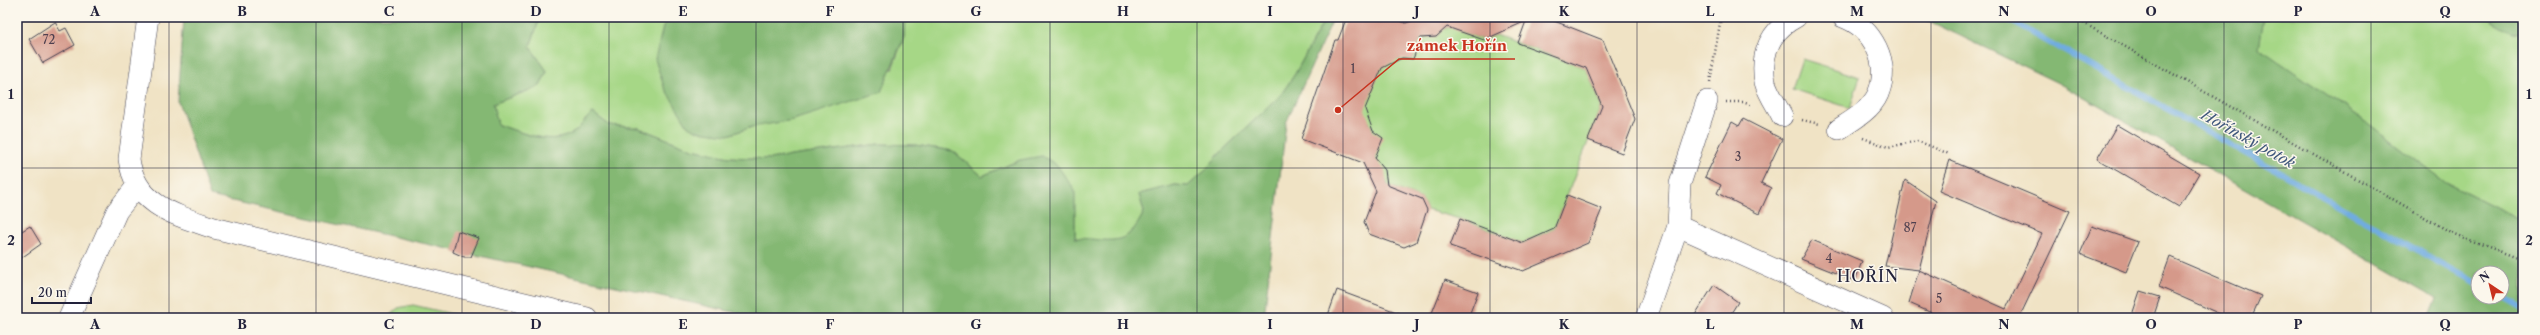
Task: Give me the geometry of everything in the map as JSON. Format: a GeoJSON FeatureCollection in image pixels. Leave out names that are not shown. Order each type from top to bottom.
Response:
{"type":"FeatureCollection","features":[{"type":"Feature","properties":{"kind":"street"},"geometry":{"type":"LineString","coordinates":[[148,17],[129,159],[133,178],[137,186],[148,198],[171,212],[214,228],[587,318]]}},
{"type":"Feature","properties":{"kind":"street"},"geometry":{"type":"LineString","coordinates":[[1782,116],[1766,83],[1764,61],[1770,41],[1782,24],[1796,17]]}},
{"type":"Feature","properties":{"kind":"street"},"geometry":{"type":"LineString","coordinates":[[1839,129],[1863,113],[1878,95],[1882,75],[1881,55],[1870,37],[1856,22],[1843,17]]}},
{"type":"Feature","properties":{"kind":"street"},"geometry":{"type":"LineString","coordinates":[[1646,318],[1678,226],[1680,184],[1707,101]]}},
{"type":"Feature","properties":{"kind":"street"},"geometry":{"type":"LineString","coordinates":[[69,318],[117,211],[137,186]]}},
{"type":"Feature","properties":{"kind":"street"},"geometry":{"type":"LineString","coordinates":[[1678,226],[1882,318]]}},
{"type":"Feature","properties":{"kind":"path"},"geometry":{"type":"LineString","coordinates":[[1707,101],[1721,17]]}},
{"type":"Feature","properties":{"kind":"path"},"geometry":{"type":"LineString","coordinates":[[2073,17],[2454,234],[2523,260]]}},
{"type":"Feature","properties":{"kind":"green space"},"geometry":{"type":"Polygon","coordinates":[[[184,17],[540,17],[530,47],[547,71],[540,86],[493,104],[498,125],[537,137],[557,138],[566,136],[576,131],[593,113],[609,125],[639,128],[692,149],[729,157],[769,159],[879,144],[915,145],[953,151],[982,176],[1020,160],[1042,156],[1057,165],[1075,191],[1075,238],[1116,240],[1131,232],[1144,212],[1139,194],[1175,185],[1188,186],[1205,171],[1221,152],[1280,96],[1295,74],[1326,17],[1334,17],[1286,123],[1264,318],[760,318],[210,196],[178,102],[184,17]]]}},
{"type":"Feature","properties":{"kind":"green space"},"geometry":{"type":"Polygon","coordinates":[[[540,17],[669,17],[663,27],[728,135],[752,127],[892,69],[904,37],[905,17],[1326,17],[1295,74],[1280,96],[1221,152],[1205,171],[1188,186],[1175,185],[1139,194],[1144,212],[1136,228],[1123,239],[1108,241],[1075,238],[1075,214],[1020,160],[982,176],[953,151],[915,145],[879,144],[769,159],[729,157],[692,149],[639,128],[609,125],[593,113],[576,131],[566,136],[557,138],[537,137],[498,125],[493,104],[540,86],[547,71],[530,47],[540,17]]]}},
{"type":"Feature","properties":{"kind":"green space"},"geometry":{"type":"Polygon","coordinates":[[[669,17],[905,17],[904,37],[881,92],[793,120],[752,127],[728,135],[698,131],[688,126],[664,87],[655,59],[663,27],[669,17]]]}},
{"type":"Feature","properties":{"kind":"green space"},"geometry":{"type":"Polygon","coordinates":[[[1921,17],[2264,17],[2259,48],[2361,118],[2442,180],[2523,221],[2523,318],[2429,318],[2437,298],[2058,83],[1921,17]]]}},
{"type":"Feature","properties":{"kind":"green space"},"geometry":{"type":"Polygon","coordinates":[[[2264,17],[2484,17],[2512,33],[2523,32],[2523,221],[2442,180],[2361,118],[2258,48],[2264,17]]]}},
{"type":"Feature","properties":{"kind":"green space"},"geometry":{"type":"Polygon","coordinates":[[[2484,17],[2523,17],[2523,32],[2512,33],[2484,17]]]}},
{"type":"Feature","properties":{"kind":"green space"},"geometry":{"type":"Polygon","coordinates":[[[1449,27],[1484,40],[1495,35],[1586,68],[1602,106],[1554,229],[1523,243],[1460,219],[1427,210],[1422,199],[1388,185],[1375,157],[1373,131],[1369,121],[1361,117],[1383,61],[1413,59],[1420,40],[1449,27]]]}},
{"type":"Feature","properties":{"kind":"green space"},"geometry":{"type":"Polygon","coordinates":[[[1802,59],[1860,77],[1850,108],[1792,89],[1802,59]]]}},
{"type":"Feature","properties":{"kind":"green space"},"geometry":{"type":"Polygon","coordinates":[[[413,305],[469,318],[387,318],[398,308],[413,305]]]}},
{"type":"Feature","properties":{"kind":"building"},"geometry":{"type":"Polygon","coordinates":[[[1347,17],[1388,17],[1406,23],[1420,18],[1424,21],[1429,20],[1427,17],[1544,17],[1603,40],[1635,119],[1622,153],[1588,140],[1602,106],[1586,68],[1518,43],[1526,21],[1484,40],[1447,27],[1436,37],[1421,38],[1413,59],[1402,58],[1382,68],[1365,109],[1373,131],[1383,138],[1375,158],[1385,170],[1387,185],[1422,199],[1427,210],[1416,242],[1404,247],[1369,234],[1364,222],[1376,191],[1363,163],[1301,139],[1335,40],[1338,40],[1347,17]]]}},
{"type":"Feature","properties":{"kind":"building"},"geometry":{"type":"Polygon","coordinates":[[[55,22],[60,31],[66,28],[75,45],[43,63],[29,39],[55,22]]]}},
{"type":"Feature","properties":{"kind":"building"},"geometry":{"type":"Polygon","coordinates":[[[1743,119],[1782,139],[1761,183],[1771,188],[1759,214],[1717,193],[1721,185],[1705,177],[1732,122],[1739,126],[1743,119]]]}},
{"type":"Feature","properties":{"kind":"building"},"geometry":{"type":"Polygon","coordinates":[[[2117,125],[2199,173],[2179,207],[2097,159],[2117,125]]]}},
{"type":"Feature","properties":{"kind":"building"},"geometry":{"type":"Polygon","coordinates":[[[1949,160],[2070,211],[2020,316],[2025,318],[1943,318],[1909,303],[1919,270],[2006,309],[2042,234],[1939,191],[1949,160]]]}},
{"type":"Feature","properties":{"kind":"building"},"geometry":{"type":"Polygon","coordinates":[[[1905,180],[1936,201],[1919,270],[1885,266],[1905,180]]]}},
{"type":"Feature","properties":{"kind":"building"},"geometry":{"type":"Polygon","coordinates":[[[1567,195],[1602,209],[1588,243],[1523,271],[1450,246],[1460,219],[1523,243],[1554,229],[1567,195]]]}},
{"type":"Feature","properties":{"kind":"building"},"geometry":{"type":"Polygon","coordinates":[[[30,226],[41,244],[17,261],[17,234],[30,226]]]}},
{"type":"Feature","properties":{"kind":"building"},"geometry":{"type":"Polygon","coordinates":[[[2092,226],[2138,242],[2126,272],[2080,254],[2092,226]]]}},
{"type":"Feature","properties":{"kind":"building"},"geometry":{"type":"Polygon","coordinates":[[[458,231],[479,238],[471,257],[464,257],[453,252],[458,231]]]}},
{"type":"Feature","properties":{"kind":"building"},"geometry":{"type":"Polygon","coordinates":[[[1812,240],[1862,261],[1855,281],[1801,259],[1812,240]]]}},
{"type":"Feature","properties":{"kind":"building"},"geometry":{"type":"Polygon","coordinates":[[[2170,257],[2261,296],[2251,318],[2229,318],[2159,287],[2170,257]]]}},
{"type":"Feature","properties":{"kind":"building"},"geometry":{"type":"Polygon","coordinates":[[[1445,280],[1478,292],[1468,318],[1430,318],[1445,280]]]}},
{"type":"Feature","properties":{"kind":"building"},"geometry":{"type":"Polygon","coordinates":[[[1714,285],[1738,302],[1728,318],[1693,318],[1714,285]]]}},
{"type":"Feature","properties":{"kind":"building"},"geometry":{"type":"Polygon","coordinates":[[[1337,290],[1407,316],[1407,318],[1327,318],[1337,290]]]}},
{"type":"Feature","properties":{"kind":"building"},"geometry":{"type":"Polygon","coordinates":[[[2140,291],[2160,297],[2153,318],[2131,318],[2140,291]]]}},
{"type":"Feature","properties":{"kind":"waterway","name":"Hořínský potok"},"geometry":{"type":"LineString","coordinates":[[2004,17],[2470,279]]}},
{"type":"Feature","properties":{"kind":"waterway","name":"Hořínský potok"},"geometry":{"type":"LineString","coordinates":[[2510,302],[2523,309]]}},
{"type":"Feature","properties":{"kind":"place","name":"zámek Hořín"},"geometry":{"type":"Point","coordinates":[1338,110]}},
{"type":"Feature","properties":{"kind":"district","name":"HOŘÍN"},"geometry":{"type":"Point","coordinates":[1868,276]}}]}
